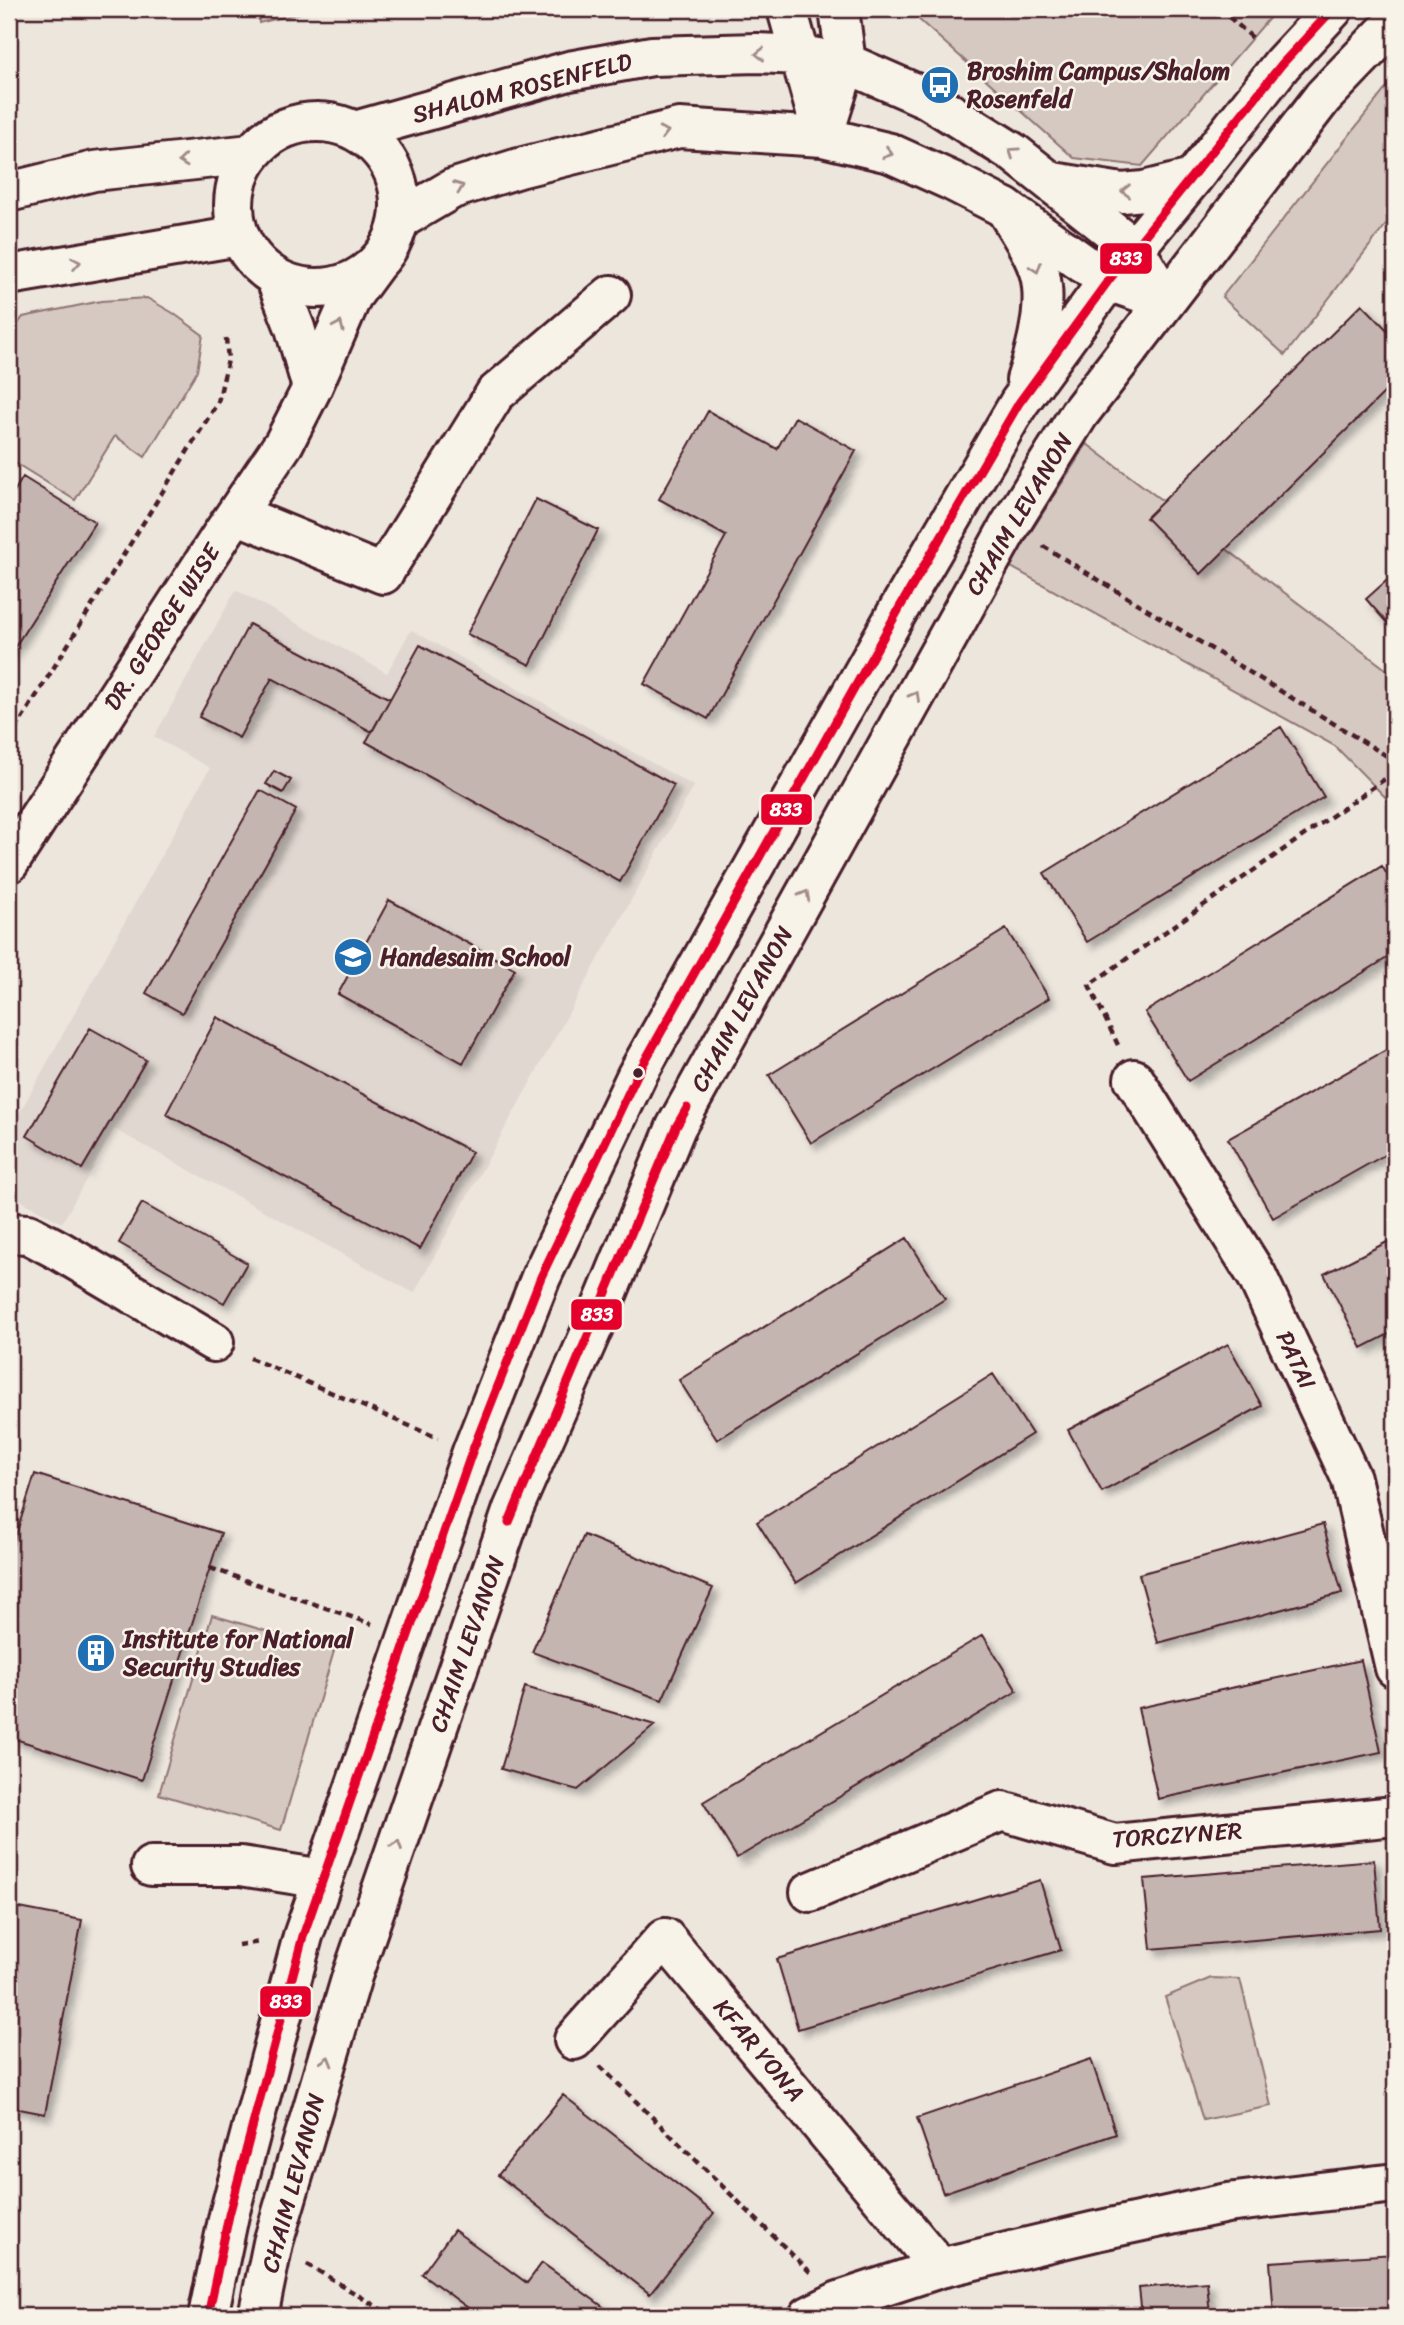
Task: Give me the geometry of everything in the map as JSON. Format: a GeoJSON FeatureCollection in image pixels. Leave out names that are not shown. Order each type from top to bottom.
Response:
{"type":"FeatureCollection","features":[{"type":"Feature","properties":{"kind":"street"},"geometry":{"type":"LineString","coordinates":[[787,9],[823,137]]}},
{"type":"Feature","properties":{"kind":"street"},"geometry":{"type":"LineString","coordinates":[[823,137],[846,63],[839,9]]}},
{"type":"Feature","properties":{"kind":"street","name":"CHAIM LEVANON"},"geometry":{"type":"LineString","coordinates":[[208,2316],[229,2215],[303,1936],[472,1452],[541,1277],[637,1075],[893,619],[1019,403],[1108,281],[1282,64],[1333,9]]}},
{"type":"Feature","properties":{"kind":"street","name":"CHAIM LEVANON"},"geometry":{"type":"LineString","coordinates":[[258,2316],[273,2243],[352,1976],[513,1509],[676,1127],[1010,525],[1079,414],[1323,97],[1395,23]]}},
{"type":"Feature","properties":{"kind":"street","name":"SHALOM ROSENFELD"},"geometry":{"type":"LineString","coordinates":[[355,131],[569,71],[652,56],[757,53],[800,55],[846,63],[926,98],[1014,152],[1135,249],[1165,300]]}},
{"type":"Feature","properties":{"kind":"street"},"geometry":{"type":"LineString","coordinates":[[328,123],[355,131],[377,147],[392,169],[400,194],[399,220],[390,245],[374,266],[352,281],[326,288],[299,287],[275,277],[254,260],[239,236],[233,208],[237,179],[251,154],[273,134],[299,124],[328,123]]}},
{"type":"Feature","properties":{"kind":"street"},"geometry":{"type":"LineString","coordinates":[[399,220],[452,188],[519,168],[679,128],[823,137],[891,153],[1004,208],[1108,281],[1165,300]]}},
{"type":"Feature","properties":{"kind":"street"},"geometry":{"type":"LineString","coordinates":[[9,192],[94,171],[251,154]]}},
{"type":"Feature","properties":{"kind":"street"},"geometry":{"type":"LineString","coordinates":[[1053,182],[1122,192],[1144,191],[1192,179]]}},
{"type":"Feature","properties":{"kind":"street"},"geometry":{"type":"LineString","coordinates":[[1004,208],[1033,257],[1042,287],[1037,344],[1019,403]]}},
{"type":"Feature","properties":{"kind":"street"},"geometry":{"type":"LineString","coordinates":[[9,275],[239,236]]}},
{"type":"Feature","properties":{"kind":"street","name":"DR. GEORGE WISE"},"geometry":{"type":"LineString","coordinates":[[9,863],[284,443],[312,388],[352,296],[374,266]]}},
{"type":"Feature","properties":{"kind":"street"},"geometry":{"type":"LineString","coordinates":[[275,277],[295,328],[312,388]]}},
{"type":"Feature","properties":{"kind":"street"},"geometry":{"type":"LineString","coordinates":[[236,514],[383,574],[495,394],[611,295]]}},
{"type":"Feature","properties":{"kind":"street","name":"PATAI"},"geometry":{"type":"LineString","coordinates":[[1134,1079],[1257,1276],[1351,1478],[1395,1668]]}},
{"type":"Feature","properties":{"kind":"street"},"geometry":{"type":"LineString","coordinates":[[9,1233],[28,1234],[60,1251],[214,1342]]}},
{"type":"Feature","properties":{"kind":"street","name":"TORCZYNER"},"geometry":{"type":"LineString","coordinates":[[810,1892],[1002,1811],[1115,1844],[1395,1816]]}},
{"type":"Feature","properties":{"kind":"street"},"geometry":{"type":"LineString","coordinates":[[151,1866],[242,1866],[323,1879]]}},
{"type":"Feature","properties":{"kind":"street","name":"KFAR YONA"},"geometry":{"type":"LineString","coordinates":[[574,2040],[666,1938],[940,2268]]}},
{"type":"Feature","properties":{"kind":"street"},"geometry":{"type":"LineString","coordinates":[[824,2309],[940,2268],[1227,2203],[1395,2183]]}},
{"type":"Feature","properties":{"kind":"path"},"geometry":{"type":"LineString","coordinates":[[1220,9],[1250,35]]}},
{"type":"Feature","properties":{"kind":"path"},"geometry":{"type":"LineString","coordinates":[[9,740],[218,402],[228,360],[226,338]]}},
{"type":"Feature","properties":{"kind":"path"},"geometry":{"type":"LineString","coordinates":[[9,476],[13,470]]}},
{"type":"Feature","properties":{"kind":"path"},"geometry":{"type":"LineString","coordinates":[[1010,525],[1395,761]]}},
{"type":"Feature","properties":{"kind":"path"},"geometry":{"type":"LineString","coordinates":[[1134,1079],[1089,985],[1395,772]]}},
{"type":"Feature","properties":{"kind":"path"},"geometry":{"type":"LineString","coordinates":[[214,1342],[472,1452]]}},
{"type":"Feature","properties":{"kind":"path"},"geometry":{"type":"LineString","coordinates":[[210,1568],[351,1618]]}},
{"type":"Feature","properties":{"kind":"path"},"geometry":{"type":"LineString","coordinates":[[574,2040],[824,2309]]}},
{"type":"Feature","properties":{"kind":"path"},"geometry":{"type":"LineString","coordinates":[[273,2243],[392,2316]]}},
{"type":"Feature","properties":{"kind":"shaded area"},"geometry":{"type":"Polygon","coordinates":[[[259,9],[316,9],[259,23],[259,9]]]}},
{"type":"Feature","properties":{"kind":"shaded area"},"geometry":{"type":"Polygon","coordinates":[[[907,9],[1089,9],[1093,12],[1096,9],[1277,9],[1142,166],[1074,158],[907,9]]]}},
{"type":"Feature","properties":{"kind":"shaded area"},"geometry":{"type":"Polygon","coordinates":[[[1395,77],[1395,213],[1285,355],[1222,297],[1395,77]]]}},
{"type":"Feature","properties":{"kind":"shaded area"},"geometry":{"type":"Polygon","coordinates":[[[147,298],[203,335],[197,371],[145,457],[115,436],[75,500],[9,459],[9,336],[23,317],[101,301],[147,298]]]}},
{"type":"Feature","properties":{"kind":"shaded area"},"geometry":{"type":"Polygon","coordinates":[[[1087,444],[1395,676],[1395,807],[1335,746],[1009,566],[1087,444]]]}},
{"type":"Feature","properties":{"kind":"shaded area","name":"Handesaim School"},"geometry":{"type":"Polygon","coordinates":[[[236,590],[387,673],[411,630],[694,786],[414,1293],[114,1129],[62,1223],[9,1194],[9,1132],[210,768],[154,737],[236,590]]]}},
{"type":"Feature","properties":{"kind":"shaded area"},"geometry":{"type":"Polygon","coordinates":[[[212,1615],[334,1651],[281,1830],[159,1794],[212,1615]]]}},
{"type":"Feature","properties":{"kind":"shaded area"},"geometry":{"type":"Polygon","coordinates":[[[1211,1978],[1240,1979],[1271,2106],[1203,2120],[1165,1997],[1211,1978]]]}},
{"type":"Feature","properties":{"kind":"building"},"geometry":{"type":"Polygon","coordinates":[[[1362,304],[1395,338],[1395,382],[1201,574],[1146,518],[1362,304]]]}},
{"type":"Feature","properties":{"kind":"building"},"geometry":{"type":"Polygon","coordinates":[[[708,411],[777,449],[795,417],[856,451],[708,719],[644,684],[726,536],[659,499],[708,411]]]}},
{"type":"Feature","properties":{"kind":"building"},"geometry":{"type":"Polygon","coordinates":[[[23,477],[95,522],[9,656],[9,500],[23,477]]]}},
{"type":"Feature","properties":{"kind":"building"},"geometry":{"type":"Polygon","coordinates":[[[536,499],[598,530],[530,665],[467,634],[536,499]]]}},
{"type":"Feature","properties":{"kind":"building"},"geometry":{"type":"Polygon","coordinates":[[[1395,573],[1395,632],[1366,599],[1395,573]]]}},
{"type":"Feature","properties":{"kind":"building"},"geometry":{"type":"Polygon","coordinates":[[[249,624],[390,699],[372,732],[272,678],[239,738],[199,717],[249,624]]]}},
{"type":"Feature","properties":{"kind":"building"},"geometry":{"type":"Polygon","coordinates":[[[420,645],[674,785],[620,882],[366,742],[420,645]]]}},
{"type":"Feature","properties":{"kind":"building"},"geometry":{"type":"Polygon","coordinates":[[[1281,727],[1324,797],[1087,942],[1044,873],[1281,727]]]}},
{"type":"Feature","properties":{"kind":"building"},"geometry":{"type":"Polygon","coordinates":[[[274,771],[291,780],[283,793],[266,784],[274,771]]]}},
{"type":"Feature","properties":{"kind":"building"},"geometry":{"type":"Polygon","coordinates":[[[260,790],[296,810],[182,1013],[146,993],[260,790]]]}},
{"type":"Feature","properties":{"kind":"building"},"geometry":{"type":"Polygon","coordinates":[[[1382,866],[1395,888],[1395,953],[1188,1081],[1145,1012],[1382,866]]]}},
{"type":"Feature","properties":{"kind":"building"},"geometry":{"type":"Polygon","coordinates":[[[389,900],[515,969],[463,1063],[338,994],[389,900]]]}},
{"type":"Feature","properties":{"kind":"building"},"geometry":{"type":"Polygon","coordinates":[[[1006,929],[1049,998],[811,1143],[769,1075],[1006,929]]]}},
{"type":"Feature","properties":{"kind":"building"},"geometry":{"type":"Polygon","coordinates":[[[217,1017],[472,1152],[420,1249],[166,1114],[217,1017]]]}},
{"type":"Feature","properties":{"kind":"building"},"geometry":{"type":"Polygon","coordinates":[[[90,1028],[146,1060],[82,1169],[27,1136],[90,1028]]]}},
{"type":"Feature","properties":{"kind":"building"},"geometry":{"type":"Polygon","coordinates":[[[1395,1045],[1395,1149],[1273,1218],[1228,1139],[1395,1045]]]}},
{"type":"Feature","properties":{"kind":"building"},"geometry":{"type":"Polygon","coordinates":[[[142,1203],[247,1263],[224,1303],[119,1243],[142,1203]]]}},
{"type":"Feature","properties":{"kind":"building"},"geometry":{"type":"Polygon","coordinates":[[[907,1238],[945,1299],[717,1440],[679,1380],[907,1238]]]}},
{"type":"Feature","properties":{"kind":"building"},"geometry":{"type":"Polygon","coordinates":[[[1395,1238],[1395,1331],[1362,1348],[1324,1274],[1395,1238]]]}},
{"type":"Feature","properties":{"kind":"building"},"geometry":{"type":"Polygon","coordinates":[[[1228,1344],[1262,1406],[1102,1492],[1068,1430],[1228,1344]]]}},
{"type":"Feature","properties":{"kind":"building"},"geometry":{"type":"Polygon","coordinates":[[[993,1374],[1032,1434],[796,1583],[757,1522],[993,1374]]]}},
{"type":"Feature","properties":{"kind":"building","name":"Institute for National Security Studies"},"geometry":{"type":"Polygon","coordinates":[[[35,1474],[221,1533],[142,1780],[9,1737],[9,1557],[35,1474]]]}},
{"type":"Feature","properties":{"kind":"building"},"geometry":{"type":"Polygon","coordinates":[[[1323,1524],[1342,1593],[1158,1643],[1139,1574],[1323,1524]]]}},
{"type":"Feature","properties":{"kind":"building"},"geometry":{"type":"Polygon","coordinates":[[[584,1535],[713,1588],[662,1700],[532,1652],[584,1535]]]}},
{"type":"Feature","properties":{"kind":"building"},"geometry":{"type":"Polygon","coordinates":[[[983,1635],[1017,1691],[737,1858],[703,1802],[983,1635]]]}},
{"type":"Feature","properties":{"kind":"building"},"geometry":{"type":"Polygon","coordinates":[[[1361,1660],[1381,1752],[1158,1799],[1138,1708],[1361,1660]]]}},
{"type":"Feature","properties":{"kind":"building"},"geometry":{"type":"Polygon","coordinates":[[[525,1687],[655,1725],[578,1790],[501,1769],[525,1687]]]}},
{"type":"Feature","properties":{"kind":"building"},"geometry":{"type":"Polygon","coordinates":[[[1374,1860],[1380,1929],[1151,1949],[1144,1879],[1374,1860]]]}},
{"type":"Feature","properties":{"kind":"building"},"geometry":{"type":"Polygon","coordinates":[[[1040,1880],[1061,1950],[798,2029],[777,1959],[1040,1880]]]}},
{"type":"Feature","properties":{"kind":"building"},"geometry":{"type":"Polygon","coordinates":[[[9,1906],[82,1920],[45,2114],[9,2107],[9,1906]]]}},
{"type":"Feature","properties":{"kind":"building"},"geometry":{"type":"Polygon","coordinates":[[[1091,2059],[1116,2134],[943,2193],[917,2118],[1091,2059]]]}},
{"type":"Feature","properties":{"kind":"building"},"geometry":{"type":"Polygon","coordinates":[[[563,2095],[714,2213],[650,2294],[498,2175],[563,2095]]]}},
{"type":"Feature","properties":{"kind":"building"},"geometry":{"type":"Polygon","coordinates":[[[454,2230],[527,2283],[542,2263],[616,2316],[479,2316],[422,2274],[454,2230]]]}},
{"type":"Feature","properties":{"kind":"building"},"geometry":{"type":"Polygon","coordinates":[[[1395,2254],[1395,2316],[1274,2316],[1270,2262],[1395,2254]]]}},
{"type":"Feature","properties":{"kind":"building"},"geometry":{"type":"Polygon","coordinates":[[[1207,2282],[1210,2316],[1142,2316],[1139,2288],[1207,2282]]]}},
{"type":"Feature","properties":{"kind":"transit line","name":"833"},"geometry":{"type":"LineString","coordinates":[[208,2316],[229,2215],[303,1936],[472,1452],[541,1277],[637,1075],[900,607],[1019,403],[1108,281],[1282,64],[1333,9]]}},
{"type":"Feature","properties":{"kind":"transit line","name":"833"},"geometry":{"type":"LineString","coordinates":[[509,1522],[676,1127],[687,1108]]}},
{"type":"Feature","properties":{"kind":"place","name":"Broshim Campus/Shalom Rosenfeld"},"geometry":{"type":"Point","coordinates":[940,85]}},
{"type":"Feature","properties":{"kind":"place","name":"Handesaim School"},"geometry":{"type":"Point","coordinates":[353,957]}},
{"type":"Feature","properties":{"kind":"place","name":"Institute for National Security Studies"},"geometry":{"type":"Point","coordinates":[96,1653]}}]}
